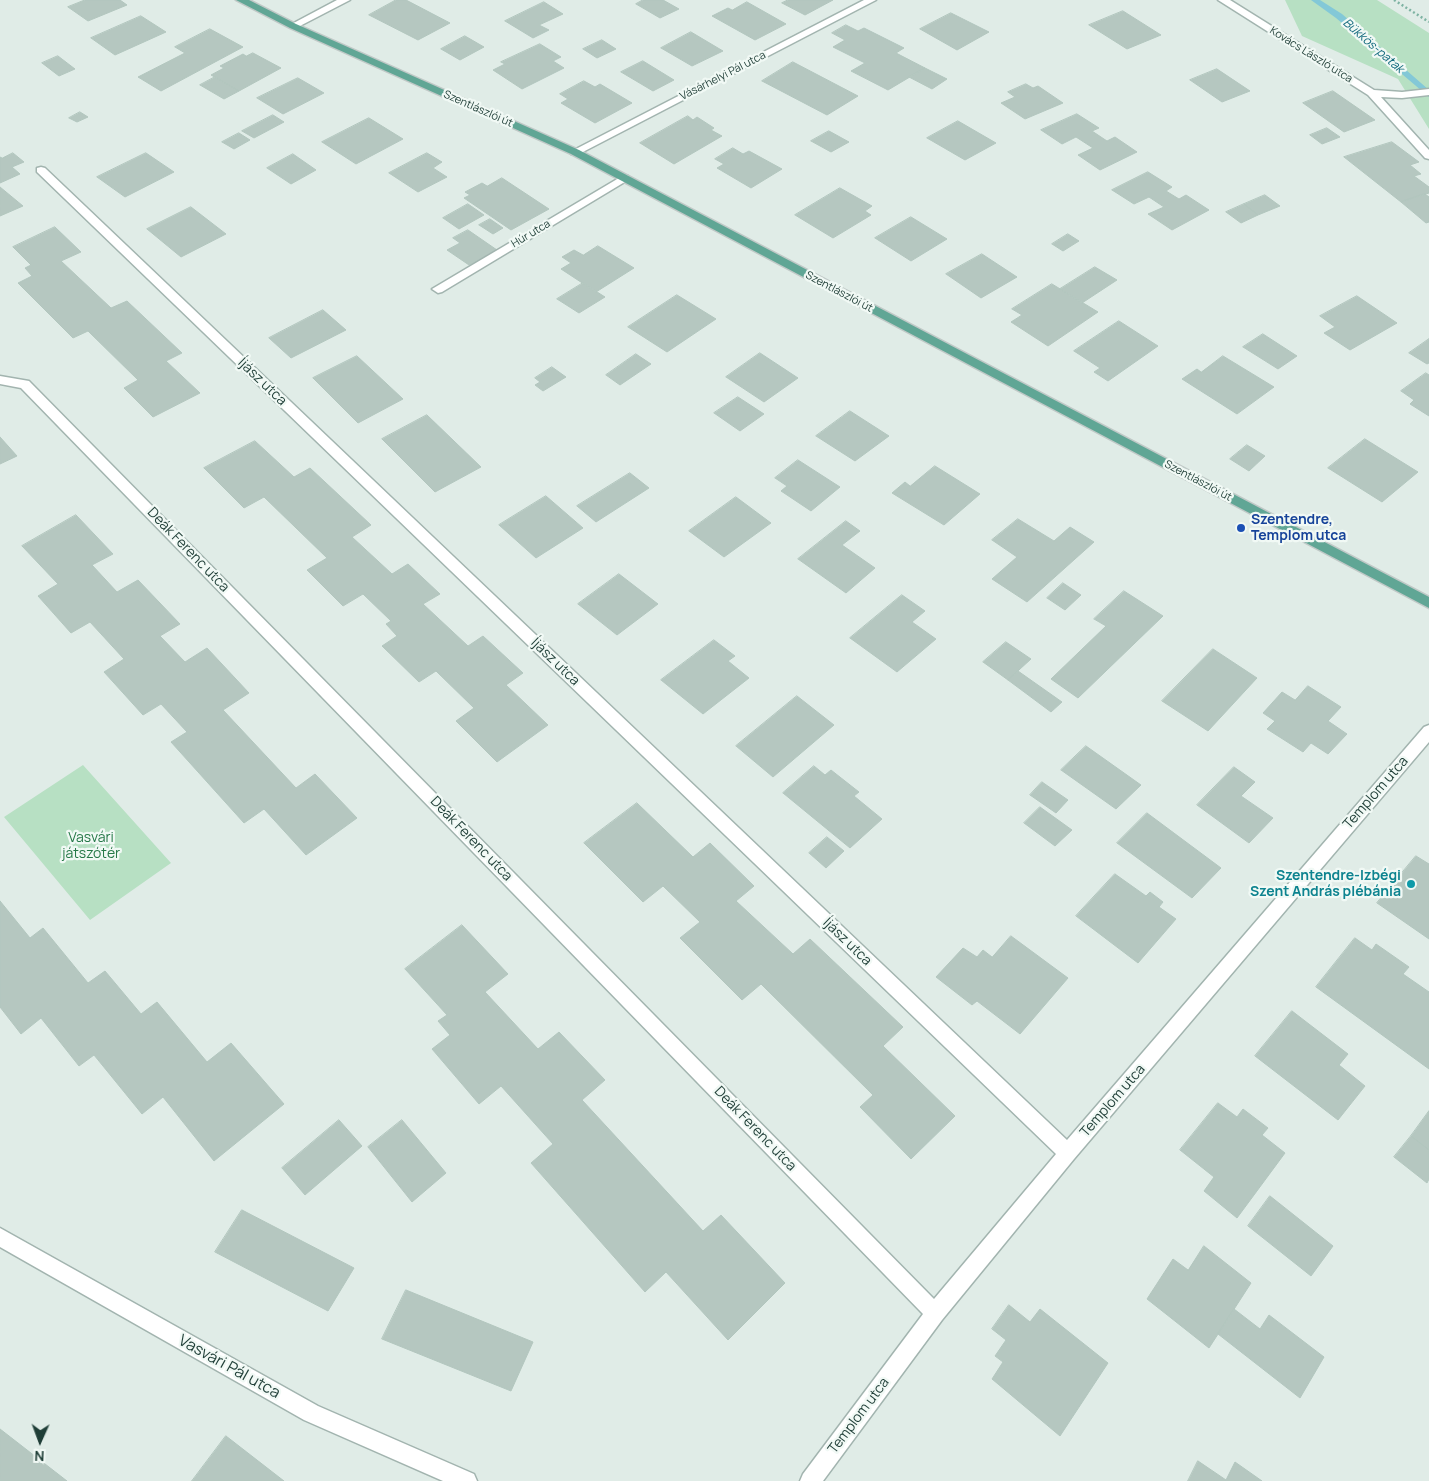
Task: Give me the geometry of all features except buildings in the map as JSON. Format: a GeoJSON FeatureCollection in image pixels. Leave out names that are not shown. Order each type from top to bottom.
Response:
{"type":"FeatureCollection","features":[{"type":"Feature","properties":{"kind":"main road","name":"Szentlászlói út"},"geometry":{"type":"LineString","coordinates":[[241,0],[293,26],[575,152],[1429,603]]}},
{"type":"Feature","properties":{"kind":"street"},"geometry":{"type":"LineString","coordinates":[[293,26],[345,0]]}},
{"type":"Feature","properties":{"kind":"street","name":"Vásárhelyi Pál utca"},"geometry":{"type":"LineString","coordinates":[[575,152],[872,0]]}},
{"type":"Feature","properties":{"kind":"street","name":"Kovács László utca"},"geometry":{"type":"LineString","coordinates":[[1223,0],[1372,93],[1402,95],[1429,92]]}},
{"type":"Feature","properties":{"kind":"street"},"geometry":{"type":"LineString","coordinates":[[1372,93],[1429,156]]}},
{"type":"Feature","properties":{"kind":"street","name":"Íjász utca"},"geometry":{"type":"LineString","coordinates":[[41,170],[1068,1154]]}},
{"type":"Feature","properties":{"kind":"street","name":"Húr utca"},"geometry":{"type":"LineString","coordinates":[[438,289],[624,178]]}},
{"type":"Feature","properties":{"kind":"street","name":"Deák Ferenc utca"},"geometry":{"type":"LineString","coordinates":[[0,380],[25,384],[935,1313]]}},
{"type":"Feature","properties":{"kind":"street","name":"Templom utca"},"geometry":{"type":"LineString","coordinates":[[810,1481],[935,1313],[1429,731]]}},
{"type":"Feature","properties":{"kind":"street","name":"Vasvári Pál utca"},"geometry":{"type":"LineString","coordinates":[[0,1238],[311,1413],[467,1481]]}},
{"type":"Feature","properties":{"kind":"path"},"geometry":{"type":"LineString","coordinates":[[1394,0],[1429,22]]}},
{"type":"Feature","properties":{"kind":"green space"},"geometry":{"type":"Polygon","coordinates":[[[1285,0],[1377,0],[1429,33],[1429,129],[1398,79],[1302,36],[1285,0]]]}},
{"type":"Feature","properties":{"kind":"green space","name":"Vasvári játszótér"},"geometry":{"type":"Polygon","coordinates":[[[83,765],[171,863],[90,920],[4,817],[83,765]]]}},
{"type":"Feature","properties":{"kind":"waterway","name":"Bükkös-patak"},"geometry":{"type":"LineString","coordinates":[[1315,0],[1339,16],[1429,94]]}},
{"type":"Feature","properties":{"kind":"place","name":"Szentendre, Templom utca"},"geometry":{"type":"Point","coordinates":[1241,528]}},
{"type":"Feature","properties":{"kind":"place","name":"Szentendre-Izbégi Szent András plébánia"},"geometry":{"type":"Point","coordinates":[1411,884]}}]}
